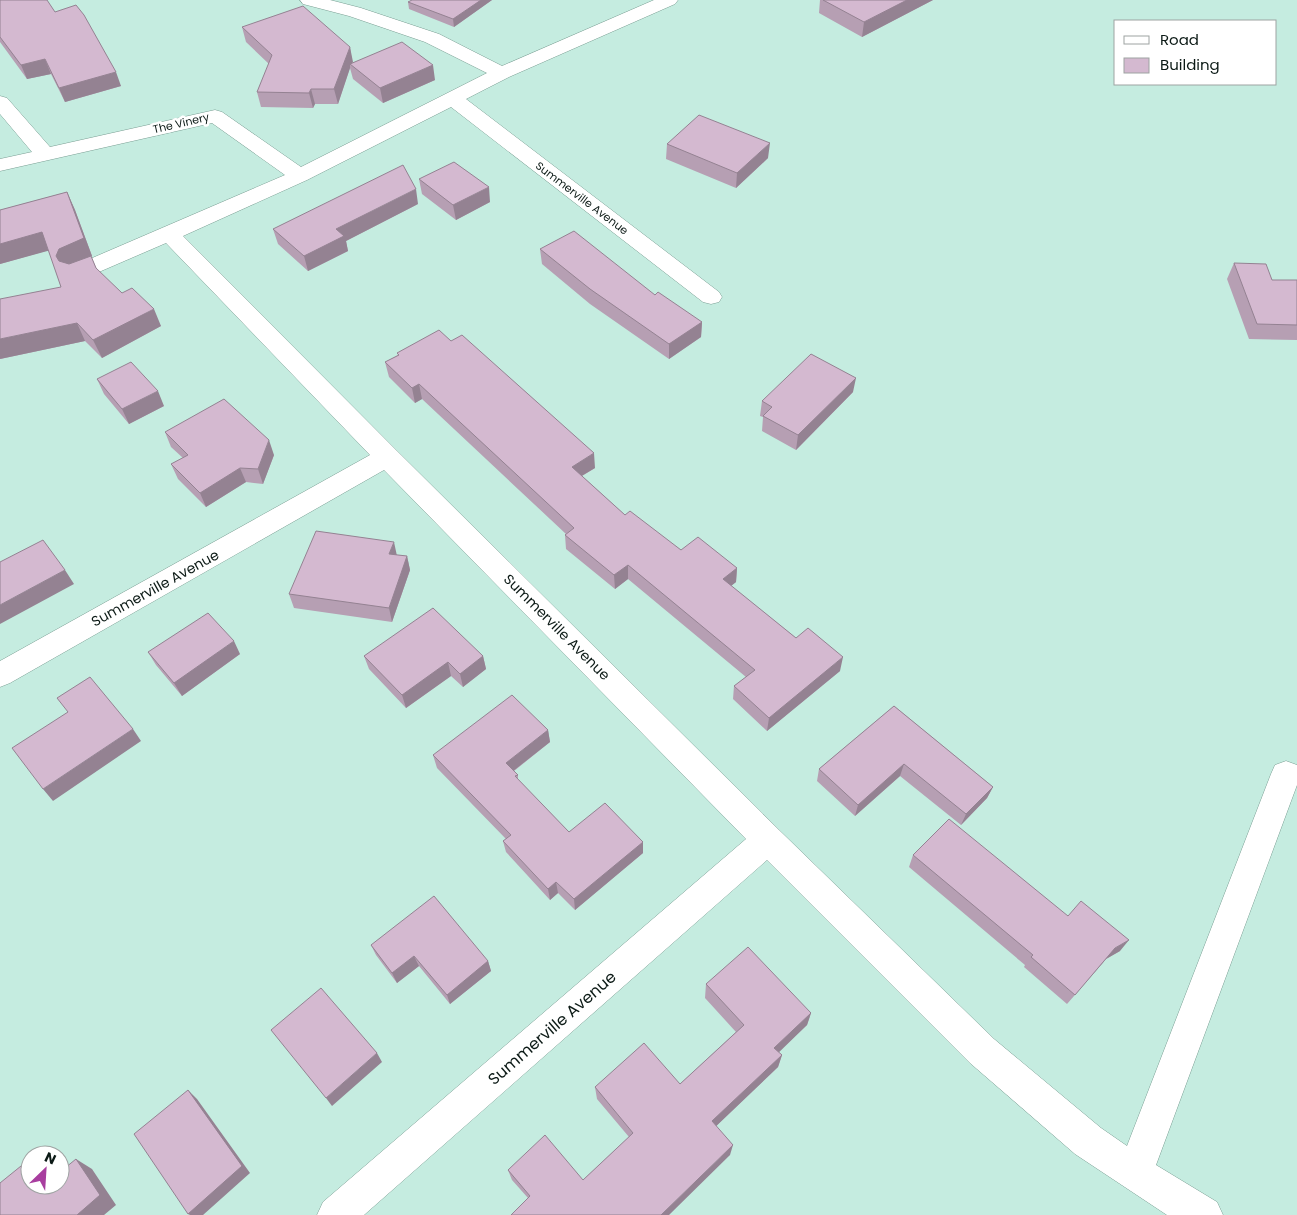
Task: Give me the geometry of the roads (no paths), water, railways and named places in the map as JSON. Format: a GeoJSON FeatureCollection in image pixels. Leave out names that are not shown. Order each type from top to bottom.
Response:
{"type":"FeatureCollection","features":[{"type":"Feature","properties":{"kind":"street"},"geometry":{"type":"LineString","coordinates":[[309,0],[355,12],[432,38],[502,73]]}},
{"type":"Feature","properties":{"kind":"street"},"geometry":{"type":"LineString","coordinates":[[77,273],[300,176],[502,73],[669,0]]}},
{"type":"Feature","properties":{"kind":"street","name":"Summerville Avenue"},"geometry":{"type":"LineString","coordinates":[[452,98],[711,297]]}},
{"type":"Feature","properties":{"kind":"street"},"geometry":{"type":"LineString","coordinates":[[0,102],[46,155]]}},
{"type":"Feature","properties":{"kind":"street","name":"The Vinery"},"geometry":{"type":"LineString","coordinates":[[0,165],[215,116],[300,176]]}},
{"type":"Feature","properties":{"kind":"street","name":"Summerville Avenue"},"geometry":{"type":"LineString","coordinates":[[169,234],[768,840],[982,1051],[1088,1141],[1135,1173],[1204,1215]]}},
{"type":"Feature","properties":{"kind":"street","name":"Summerville Avenue"},"geometry":{"type":"LineString","coordinates":[[0,675],[388,457]]}},
{"type":"Feature","properties":{"kind":"street"},"geometry":{"type":"LineString","coordinates":[[1135,1173],[1286,774]]}},
{"type":"Feature","properties":{"kind":"street","name":"Summerville Avenue"},"geometry":{"type":"LineString","coordinates":[[336,1215],[768,840]]}}]}
